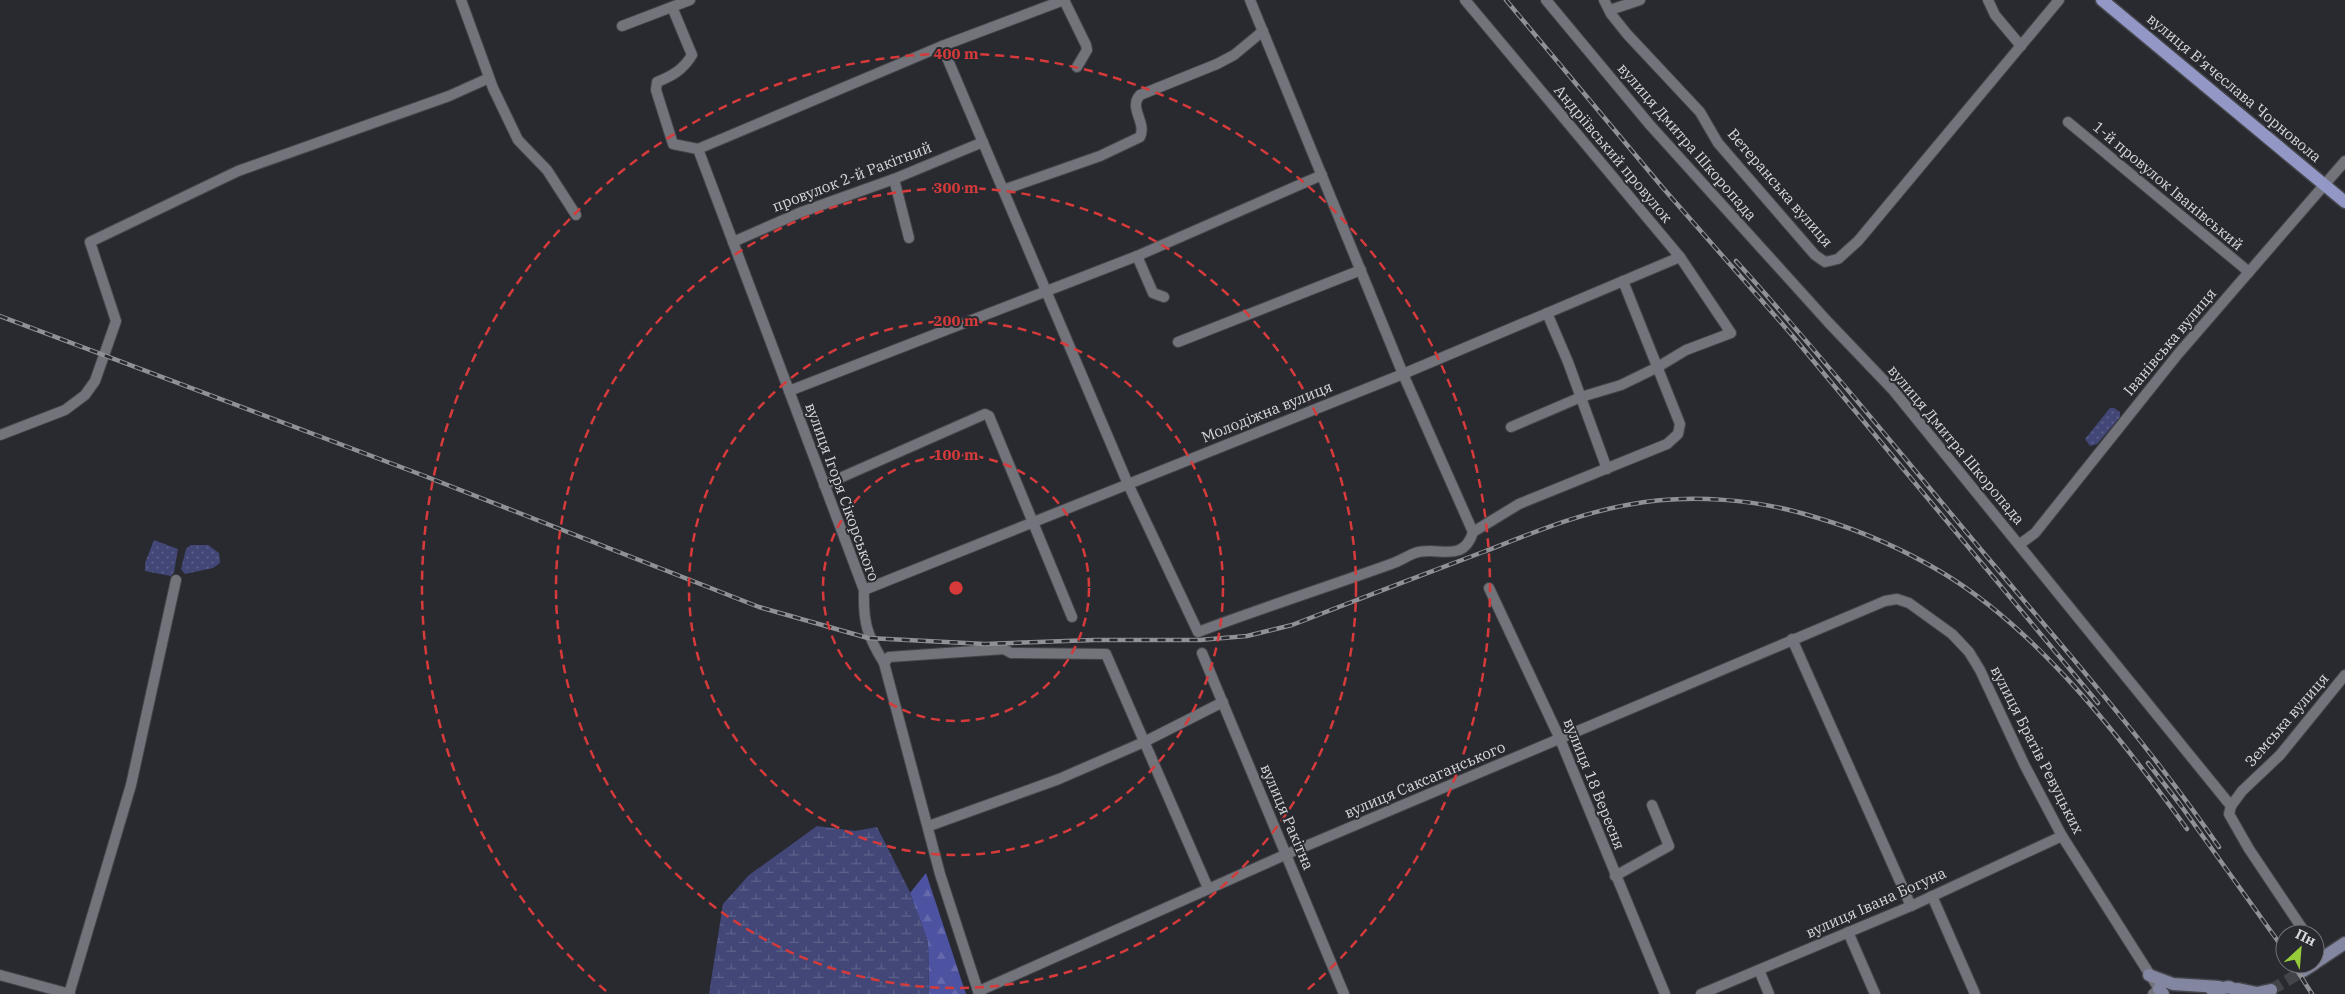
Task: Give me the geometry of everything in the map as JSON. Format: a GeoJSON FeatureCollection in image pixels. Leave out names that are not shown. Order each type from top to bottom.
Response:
{"type":"FeatureCollection","features":[{"type":"Feature","properties":{"kind":"main road","name":"вулиця В'ячеслава Чорновола"},"geometry":{"type":"LineString","coordinates":[[2102,0],[2345,202]]}},
{"type":"Feature","properties":{"kind":"main road"},"geometry":{"type":"LineString","coordinates":[[2325,957],[2345,943]]}},
{"type":"Feature","properties":{"kind":"main road"},"geometry":{"type":"LineString","coordinates":[[2148,975],[2173,984],[2219,987],[2241,992],[2268,992]]}},
{"type":"Feature","properties":{"kind":"main road"},"geometry":{"type":"LineString","coordinates":[[2204,994],[2219,987]]}},
{"type":"Feature","properties":{"kind":"street"},"geometry":{"type":"LineString","coordinates":[[461,0],[489,78],[518,140],[547,170],[576,215]]}},
{"type":"Feature","properties":{"kind":"street"},"geometry":{"type":"LineString","coordinates":[[622,26],[690,0]]}},
{"type":"Feature","properties":{"kind":"street"},"geometry":{"type":"LineString","coordinates":[[672,8],[692,55],[686,65],[674,75],[657,82],[656,90],[673,144],[698,150],[942,46],[1064,0],[1087,50],[1077,67]]}},
{"type":"Feature","properties":{"kind":"street"},"geometry":{"type":"LineString","coordinates":[[942,46],[1128,484],[1198,632],[1289,598],[1394,563],[1417,552],[1442,553],[1462,549],[1470,542],[1473,532],[1403,374],[1250,0]]}},
{"type":"Feature","properties":{"kind":"street","name":"Андріївський провулок"},"geometry":{"type":"LineString","coordinates":[[1466,0],[1680,257],[1730,333],[1686,350],[1656,368]]}},
{"type":"Feature","properties":{"kind":"street","name":"вулиця Дмитра Шкоропада"},"geometry":{"type":"LineString","coordinates":[[1546,0],[1650,125],[1828,322],[1893,390],[2020,544],[2230,806],[2229,814],[2249,849],[2299,924]]}},
{"type":"Feature","properties":{"kind":"street","name":"Ветеранська вулиця"},"geometry":{"type":"LineString","coordinates":[[1604,0],[1611,14],[1627,34],[1700,112],[1718,143],[1750,182],[1815,255],[1825,262],[1838,259],[1858,241],[2059,0]]}},
{"type":"Feature","properties":{"kind":"street"},"geometry":{"type":"LineString","coordinates":[[1610,10],[1640,0]]}},
{"type":"Feature","properties":{"kind":"street"},"geometry":{"type":"LineString","coordinates":[[1988,0],[1995,15],[2021,46]]}},
{"type":"Feature","properties":{"kind":"street"},"geometry":{"type":"LineString","coordinates":[[1003,190],[1100,156],[1140,137],[1143,131],[1135,100],[1140,96],[1234,55],[1263,31]]}},
{"type":"Feature","properties":{"kind":"street"},"geometry":{"type":"LineString","coordinates":[[0,435],[65,410],[85,395],[95,381],[116,321],[90,242],[238,171],[449,96],[489,78]]}},
{"type":"Feature","properties":{"kind":"street","name":"1-й провулок Іванівський"},"geometry":{"type":"LineString","coordinates":[[2068,122],[2249,272]]}},
{"type":"Feature","properties":{"kind":"street","name":"провулок 2-й Ракітний"},"geometry":{"type":"LineString","coordinates":[[733,242],[799,213],[894,179],[982,142]]}},
{"type":"Feature","properties":{"kind":"street","name":"вулиця Ігоря Сікорського"},"geometry":{"type":"LineString","coordinates":[[698,150],[864,590],[863,613],[868,638],[884,663],[929,826],[940,874],[979,992]]}},
{"type":"Feature","properties":{"kind":"street","name":"Іванівська вулиця"},"geometry":{"type":"LineString","coordinates":[[2020,544],[2035,533],[2172,361],[2345,161]]}},
{"type":"Feature","properties":{"kind":"street"},"geometry":{"type":"LineString","coordinates":[[789,391],[1136,256],[1322,176]]}},
{"type":"Feature","properties":{"kind":"street"},"geometry":{"type":"LineString","coordinates":[[894,179],[909,238]]}},
{"type":"Feature","properties":{"kind":"street"},"geometry":{"type":"LineString","coordinates":[[1136,256],[1152,298],[1164,297]]}},
{"type":"Feature","properties":{"kind":"street","name":"Молодіжна вулиця"},"geometry":{"type":"LineString","coordinates":[[864,590],[1403,374],[1680,257]]}},
{"type":"Feature","properties":{"kind":"street"},"geometry":{"type":"LineString","coordinates":[[1178,342],[1361,270]]}},
{"type":"Feature","properties":{"kind":"street"},"geometry":{"type":"LineString","coordinates":[[1473,532],[1519,504],[1667,444],[1678,434],[1680,424],[1656,368],[1623,281]]}},
{"type":"Feature","properties":{"kind":"street"},"geometry":{"type":"LineString","coordinates":[[1547,313],[1581,397],[1607,469]]}},
{"type":"Feature","properties":{"kind":"street"},"geometry":{"type":"LineString","coordinates":[[1511,427],[1581,397],[1621,385],[1656,368]]}},
{"type":"Feature","properties":{"kind":"street"},"geometry":{"type":"LineString","coordinates":[[824,485],[985,414],[989,416],[1072,617]]}},
{"type":"Feature","properties":{"kind":"street"},"geometry":{"type":"LineString","coordinates":[[0,978],[69,994],[131,785],[176,580]]}},
{"type":"Feature","properties":{"kind":"street","name":"вулиця 18 Вересня"},"geometry":{"type":"LineString","coordinates":[[1489,588],[1560,739],[1665,994]]}},
{"type":"Feature","properties":{"kind":"street","name":"вулиця Братів Ревуцьких"},"geometry":{"type":"LineString","coordinates":[[1884,601],[1897,599],[1910,603],[1952,634],[1969,652],[1980,670],[2025,766],[2062,836],[2158,992]]}},
{"type":"Feature","properties":{"kind":"street","name":"вулиця Саксаганського"},"geometry":{"type":"LineString","coordinates":[[979,992],[1286,854],[1884,601]]}},
{"type":"Feature","properties":{"kind":"street"},"geometry":{"type":"LineString","coordinates":[[1792,639],[1911,906]]}},
{"type":"Feature","properties":{"kind":"street"},"geometry":{"type":"LineString","coordinates":[[884,663],[889,657],[1004,649],[1011,653],[1106,654],[1208,888]]}},
{"type":"Feature","properties":{"kind":"street","name":"вулиця Ракітна"},"geometry":{"type":"LineString","coordinates":[[1202,653],[1344,994]]}},
{"type":"Feature","properties":{"kind":"street","name":"Земська вулиця"},"geometry":{"type":"LineString","coordinates":[[2230,806],[2242,791],[2280,756],[2345,675]]}},
{"type":"Feature","properties":{"kind":"street"},"geometry":{"type":"LineString","coordinates":[[929,826],[1059,779],[1144,742],[1223,702]]}},
{"type":"Feature","properties":{"kind":"street"},"geometry":{"type":"LineString","coordinates":[[1615,876],[1669,846],[1652,805]]}},
{"type":"Feature","properties":{"kind":"street","name":"вулиця Івана Богуна"},"geometry":{"type":"LineString","coordinates":[[1701,994],[1911,906],[2062,836]]}},
{"type":"Feature","properties":{"kind":"street"},"geometry":{"type":"LineString","coordinates":[[1932,896],[1975,994]]}},
{"type":"Feature","properties":{"kind":"street"},"geometry":{"type":"LineString","coordinates":[[1848,932],[1875,994]]}},
{"type":"Feature","properties":{"kind":"street"},"geometry":{"type":"LineString","coordinates":[[1758,970],[1769,994]]}},
{"type":"Feature","properties":{"kind":"green space"},"geometry":{"type":"Polygon","coordinates":[[[2110,408],[2120,412],[2120,417],[2097,444],[2090,446],[2085,439],[2110,408]]]}},
{"type":"Feature","properties":{"kind":"green space"},"geometry":{"type":"Polygon","coordinates":[[[154,540],[178,549],[174,572],[171,576],[145,571],[145,563],[154,540]]]}},
{"type":"Feature","properties":{"kind":"green space"},"geometry":{"type":"Polygon","coordinates":[[[191,545],[208,545],[219,553],[220,563],[213,568],[185,574],[181,569],[186,549],[191,545]]]}},
{"type":"Feature","properties":{"kind":"green space"},"geometry":{"type":"Polygon","coordinates":[[[817,826],[855,831],[877,827],[910,892],[928,942],[929,994],[709,994],[723,904],[749,875],[817,826]]]}},
{"type":"Feature","properties":{"kind":"green space"},"geometry":{"type":"Polygon","coordinates":[[[926,873],[966,994],[929,994],[928,942],[910,893],[926,873]]]}},
{"type":"Feature","properties":{"kind":"tunnel"},"geometry":{"type":"LineString","coordinates":[[2271,990],[2298,974]]}},
{"type":"Feature","properties":{"kind":"railway"},"geometry":{"type":"LineString","coordinates":[[1506,0],[1663,188],[1791,334],[2098,703]]}},
{"type":"Feature","properties":{"kind":"railway"},"geometry":{"type":"LineString","coordinates":[[1736,261],[1832,371],[2107,700],[2164,772],[2219,847]]}},
{"type":"Feature","properties":{"kind":"railway"},"geometry":{"type":"LineString","coordinates":[[0,316],[422,475],[759,607],[868,638],[985,644],[1094,640],[1200,640],[1247,636],[1292,625],[1536,532],[1608,509],[1650,501],[1699,499],[1748,502],[1796,511],[1834,523],[1897,548],[1943,573],[1978,597],[2045,655],[2076,689],[2135,759],[2187,829]]}},
{"type":"Feature","properties":{"kind":"railway"},"geometry":{"type":"LineString","coordinates":[[2148,763],[2275,937]]}},
{"type":"Feature","properties":{"kind":"railway"},"geometry":{"type":"LineString","coordinates":[[2299,974],[2312,994]]}}]}
